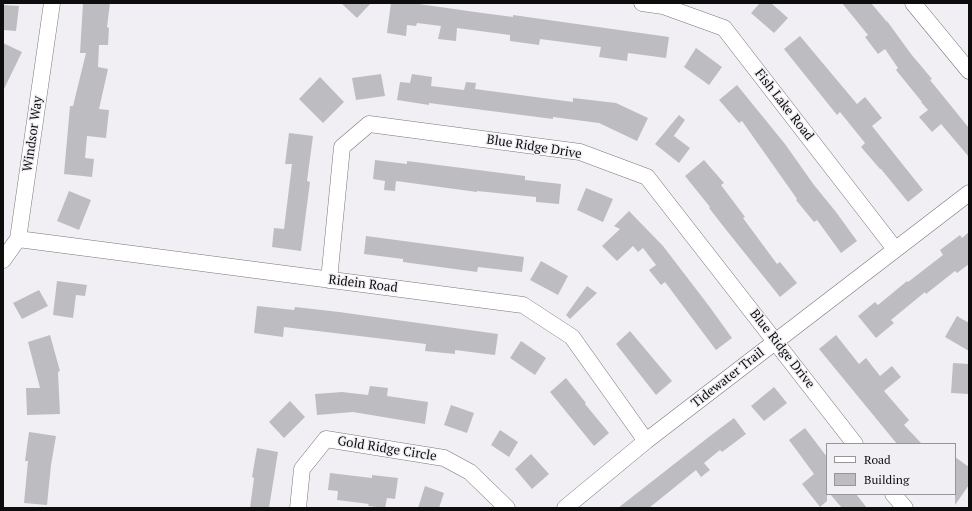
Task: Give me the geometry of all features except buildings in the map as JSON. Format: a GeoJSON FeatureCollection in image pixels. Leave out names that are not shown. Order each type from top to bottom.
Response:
{"type":"FeatureCollection","features":[{"type":"Feature","properties":{"kind":"street","name":"Windsor Way"},"geometry":{"type":"LineString","coordinates":[[3,260],[18,239],[52,3]]}},
{"type":"Feature","properties":{"kind":"street","name":"Fish Lake Road"},"geometry":{"type":"LineString","coordinates":[[642,3],[663,6],[724,28],[895,249]]}},
{"type":"Feature","properties":{"kind":"street"},"geometry":{"type":"LineString","coordinates":[[913,3],[969,71]]}},
{"type":"Feature","properties":{"kind":"street","name":"Blue Ridge Drive"},"geometry":{"type":"LineString","coordinates":[[329,280],[342,147],[369,124],[580,152],[647,177],[854,443]]}},
{"type":"Feature","properties":{"kind":"street","name":"Tidewater Trail"},"geometry":{"type":"LineString","coordinates":[[565,508],[646,441],[895,249],[969,194]]}},
{"type":"Feature","properties":{"kind":"street","name":"Ridein Road"},"geometry":{"type":"LineString","coordinates":[[18,239],[523,305],[572,337],[646,441]]}},
{"type":"Feature","properties":{"kind":"street","name":"Gold Ridge Circle"},"geometry":{"type":"LineString","coordinates":[[298,508],[302,469],[326,439],[444,458],[470,472],[507,508]]}},
{"type":"Feature","properties":{"kind":"street"},"geometry":{"type":"LineString","coordinates":[[894,495],[905,508]]}}]}
